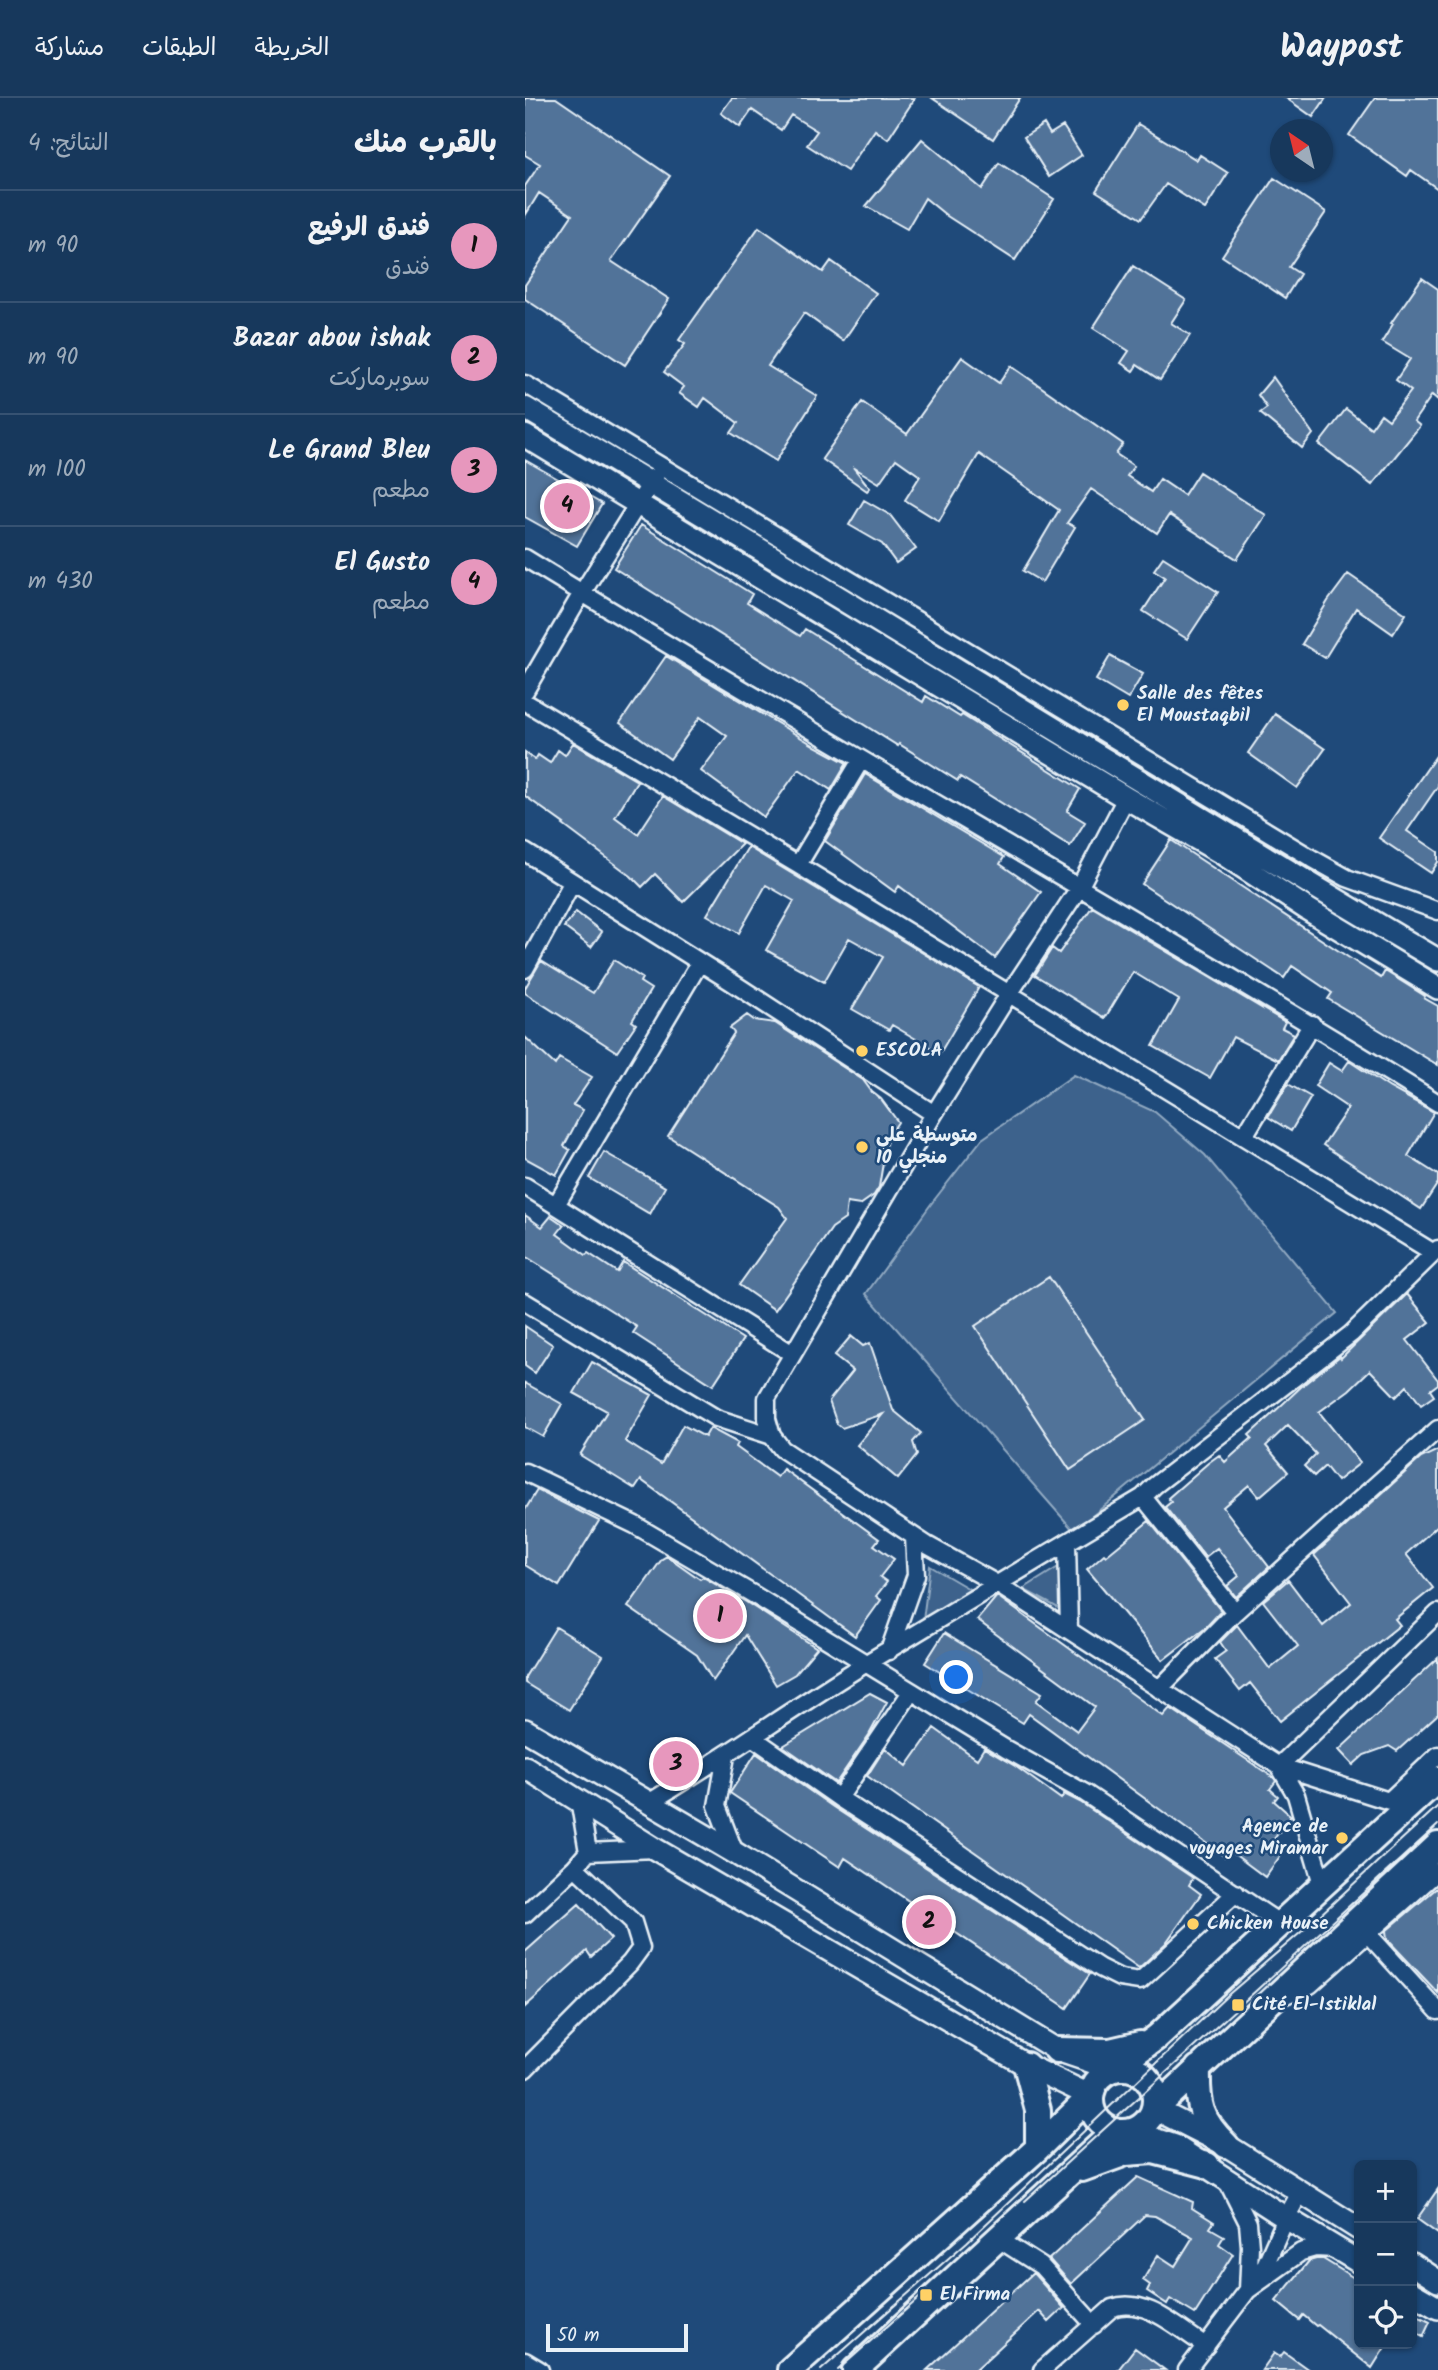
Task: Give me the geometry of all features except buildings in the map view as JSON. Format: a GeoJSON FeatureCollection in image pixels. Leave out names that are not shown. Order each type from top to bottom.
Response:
{"type":"FeatureCollection","features":[{"type":"Feature","properties":{"kind":"main road"},"geometry":{"type":"LineString","coordinates":[[525,408],[656,474],[1157,793],[1438,960]]}},
{"type":"Feature","properties":{"kind":"main road"},"geometry":{"type":"LineString","coordinates":[[525,436],[1223,854],[1297,903],[1438,988]]}},
{"type":"Feature","properties":{"kind":"main road"},"geometry":{"type":"LineString","coordinates":[[525,1730],[735,1853],[1056,2050],[1114,2069],[1133,2069],[1144,2075],[1154,2089],[1155,2109]]}},
{"type":"Feature","properties":{"kind":"main road"},"geometry":{"type":"LineString","coordinates":[[525,1767],[655,1849],[1026,2065],[1091,2096]]}},
{"type":"Feature","properties":{"kind":"main road"},"geometry":{"type":"LineString","coordinates":[[790,2370],[1038,2148],[1091,2096],[1098,2080],[1157,2037],[1430,1786]]}},
{"type":"Feature","properties":{"kind":"main road"},"geometry":{"type":"LineString","coordinates":[[855,2370],[997,2238],[1122,2131],[1146,2123],[1155,2109],[1438,1845]]}},
{"type":"Feature","properties":{"kind":"main road"},"geometry":{"type":"LineString","coordinates":[[1056,2050],[1110,2051],[1136,2046],[1157,2037]]}},
{"type":"Feature","properties":{"kind":"main road"},"geometry":{"type":"LineString","coordinates":[[1026,2065],[1038,2110],[1038,2148]]}},
{"type":"Feature","properties":{"kind":"main road"},"geometry":{"type":"LineString","coordinates":[[1199,2068],[1197,2093],[1204,2118],[1210,2130],[1226,2145]]}},
{"type":"Feature","properties":{"kind":"main road"},"geometry":{"type":"LineString","coordinates":[[1091,2096],[1094,2114],[1106,2127],[1175,2146],[1354,2259]]}},
{"type":"Feature","properties":{"kind":"main road"},"geometry":{"type":"LineString","coordinates":[[1155,2109],[1226,2145],[1354,2226]]}},
{"type":"Feature","properties":{"kind":"main road"},"geometry":{"type":"LineString","coordinates":[[1069,2176],[1092,2164],[1126,2153],[1153,2151],[1207,2165]]}},
{"type":"Feature","properties":{"kind":"main road"},"geometry":{"type":"LineString","coordinates":[[1417,2267],[1438,2281]]}},
{"type":"Feature","properties":{"kind":"main road"},"geometry":{"type":"LineString","coordinates":[[1417,2295],[1438,2308]]}},
{"type":"Feature","properties":{"kind":"street"},"geometry":{"type":"LineString","coordinates":[[525,384],[656,474],[1313,859],[1347,878],[1438,911]]}},
{"type":"Feature","properties":{"kind":"street"},"geometry":{"type":"LineString","coordinates":[[525,691],[656,474]]}},
{"type":"Feature","properties":{"kind":"street"},"geometry":{"type":"LineString","coordinates":[[525,558],[860,760],[1312,1024],[1438,1103]]}},
{"type":"Feature","properties":{"kind":"street"},"geometry":{"type":"LineString","coordinates":[[525,702],[1436,1251],[1351,1334],[1143,1497],[866,1663],[726,1756],[650,1802]]}},
{"type":"Feature","properties":{"kind":"street"},"geometry":{"type":"LineString","coordinates":[[798,865],[860,760]]}},
{"type":"Feature","properties":{"kind":"street"},"geometry":{"type":"LineString","coordinates":[[1126,798],[1079,888],[1009,994],[791,1353],[767,1398],[767,1419],[772,1436],[782,1449],[914,1537],[997,1584],[1279,1766],[1389,1801],[1430,1786]]}},
{"type":"Feature","properties":{"kind":"street"},"geometry":{"type":"LineString","coordinates":[[525,852],[935,1114]]}},
{"type":"Feature","properties":{"kind":"street"},"geometry":{"type":"LineString","coordinates":[[525,969],[572,883]]}},
{"type":"Feature","properties":{"kind":"street"},"geometry":{"type":"LineString","coordinates":[[556,1205],[700,962]]}},
{"type":"Feature","properties":{"kind":"street"},"geometry":{"type":"LineString","coordinates":[[1244,1136],[1312,1024]]}},
{"type":"Feature","properties":{"kind":"street"},"geometry":{"type":"LineString","coordinates":[[525,1186],[791,1353]]}},
{"type":"Feature","properties":{"kind":"street"},"geometry":{"type":"LineString","coordinates":[[525,1302],[716,1418],[772,1436]]}},
{"type":"Feature","properties":{"kind":"street"},"geometry":{"type":"LineString","coordinates":[[1159,1689],[1235,1612],[1438,1429]]}},
{"type":"Feature","properties":{"kind":"street"},"geometry":{"type":"LineString","coordinates":[[526,1476],[635,1525],[1006,1749],[1086,1793],[1279,1923]]}},
{"type":"Feature","properties":{"kind":"street"},"geometry":{"type":"LineString","coordinates":[[1143,1497],[1235,1612]]}},
{"type":"Feature","properties":{"kind":"street"},"geometry":{"type":"LineString","coordinates":[[889,1651],[916,1575],[914,1537]]}},
{"type":"Feature","properties":{"kind":"street"},"geometry":{"type":"LineString","coordinates":[[1067,1542],[1069,1630]]}},
{"type":"Feature","properties":{"kind":"street"},"geometry":{"type":"LineString","coordinates":[[1279,1766],[1438,1613]]}},
{"type":"Feature","properties":{"kind":"street"},"geometry":{"type":"LineString","coordinates":[[839,1798],[911,1692]]}},
{"type":"Feature","properties":{"kind":"street"},"geometry":{"type":"LineString","coordinates":[[752,1737],[839,1798],[1100,1968],[1120,1978],[1140,1981],[1236,1893]]}},
{"type":"Feature","properties":{"kind":"street"},"geometry":{"type":"LineString","coordinates":[[1389,1801],[1438,1755]]}},
{"type":"Feature","properties":{"kind":"street"},"geometry":{"type":"LineString","coordinates":[[726,1756],[717,1806],[735,1853]]}},
{"type":"Feature","properties":{"kind":"street"},"geometry":{"type":"LineString","coordinates":[[1279,1766],[1296,1795],[1322,1884]]}},
{"type":"Feature","properties":{"kind":"street"},"geometry":{"type":"LineString","coordinates":[[579,1799],[588,1852]]}},
{"type":"Feature","properties":{"kind":"street"},"geometry":{"type":"LineString","coordinates":[[525,1914],[588,1852],[655,1849]]}},
{"type":"Feature","properties":{"kind":"street"},"geometry":{"type":"LineString","coordinates":[[525,2069],[641,1948],[633,1922],[575,1867]]}},
{"type":"Feature","properties":{"kind":"street"},"geometry":{"type":"LineString","coordinates":[[1273,2000],[1310,1985],[1438,1871]]}},
{"type":"Feature","properties":{"kind":"street"},"geometry":{"type":"LineString","coordinates":[[1368,1934],[1438,2011]]}},
{"type":"Feature","properties":{"kind":"street"},"geometry":{"type":"LineString","coordinates":[[1227,2181],[1248,2223],[1251,2246],[1248,2290]]}},
{"type":"Feature","properties":{"kind":"street"},"geometry":{"type":"LineString","coordinates":[[1187,2370],[1263,2270],[1301,2191]]}},
{"type":"Feature","properties":{"kind":"street"},"geometry":{"type":"LineString","coordinates":[[997,2238],[1041,2266],[1094,2325]]}},
{"type":"Feature","properties":{"kind":"street"},"geometry":{"type":"LineString","coordinates":[[1248,2290],[1301,2252],[1315,2248],[1337,2249]]}},
{"type":"Feature","properties":{"kind":"street"},"geometry":{"type":"LineString","coordinates":[[1042,2370],[1112,2308],[1125,2304],[1142,2306],[1206,2346]]}},
{"type":"Feature","properties":{"kind":"street"},"geometry":{"type":"LineString","coordinates":[[525,2361],[540,2370]]}},
{"type":"Feature","properties":{"kind":"shaded area"},"geometry":{"type":"Polygon","coordinates":[[[1074,1075],[1155,1112],[1205,1155],[1337,1313],[1074,1531],[866,1294],[982,1139],[1074,1075]]]}},
{"type":"Feature","properties":{"kind":"shaded area"},"geometry":{"type":"Polygon","coordinates":[[[930,1566],[971,1590],[923,1620],[930,1566]]]}},
{"type":"Feature","properties":{"kind":"shaded area"},"geometry":{"type":"Polygon","coordinates":[[[1060,1566],[1060,1609],[1023,1589],[1060,1566]]]}},
{"type":"Feature","properties":{"kind":"tram line"},"geometry":{"type":"LineString","coordinates":[[821,2370],[967,2242],[1229,1994],[1307,1927],[1438,1806]]}},
{"type":"Feature","properties":{"kind":"tram line"},"geometry":{"type":"LineString","coordinates":[[1025,2201],[1438,1825]]}},
{"type":"Feature","properties":{"kind":"tram line"},"geometry":{"type":"LineString","coordinates":[[838,2370],[927,2291]]}},
{"type":"Feature","properties":{"kind":"place","name":"El Gusto"},"geometry":{"type":"Point","coordinates":[567,506]}},
{"type":"Feature","properties":{"kind":"place","name":"Salle des fêtes El Moustaqbil"},"geometry":{"type":"Point","coordinates":[1123,705]}},
{"type":"Feature","properties":{"kind":"place","name":"ESCOLA"},"geometry":{"type":"Point","coordinates":[862,1051]}},
{"type":"Feature","properties":{"kind":"place","name":"متوسطة علي منجلي 10"},"geometry":{"type":"Point","coordinates":[862,1147]}},
{"type":"Feature","properties":{"kind":"place","name":"فندق الرفيع"},"geometry":{"type":"Point","coordinates":[720,1616]}},
{"type":"Feature","properties":{"kind":"place","name":"Le Grand Bleu"},"geometry":{"type":"Point","coordinates":[676,1764]}},
{"type":"Feature","properties":{"kind":"place","name":"Agence de voyages Miramar"},"geometry":{"type":"Point","coordinates":[1342,1838]}},
{"type":"Feature","properties":{"kind":"place","name":"Bazar abou ishak"},"geometry":{"type":"Point","coordinates":[929,1922]}},
{"type":"Feature","properties":{"kind":"place","name":"Chicken House"},"geometry":{"type":"Point","coordinates":[1193,1924]}},
{"type":"Feature","properties":{"kind":"place","name":"Cité El-Istiklal"},"geometry":{"type":"Point","coordinates":[1238,2005]}},
{"type":"Feature","properties":{"kind":"place","name":"El Firma"},"geometry":{"type":"Point","coordinates":[926,2295]}}]}
